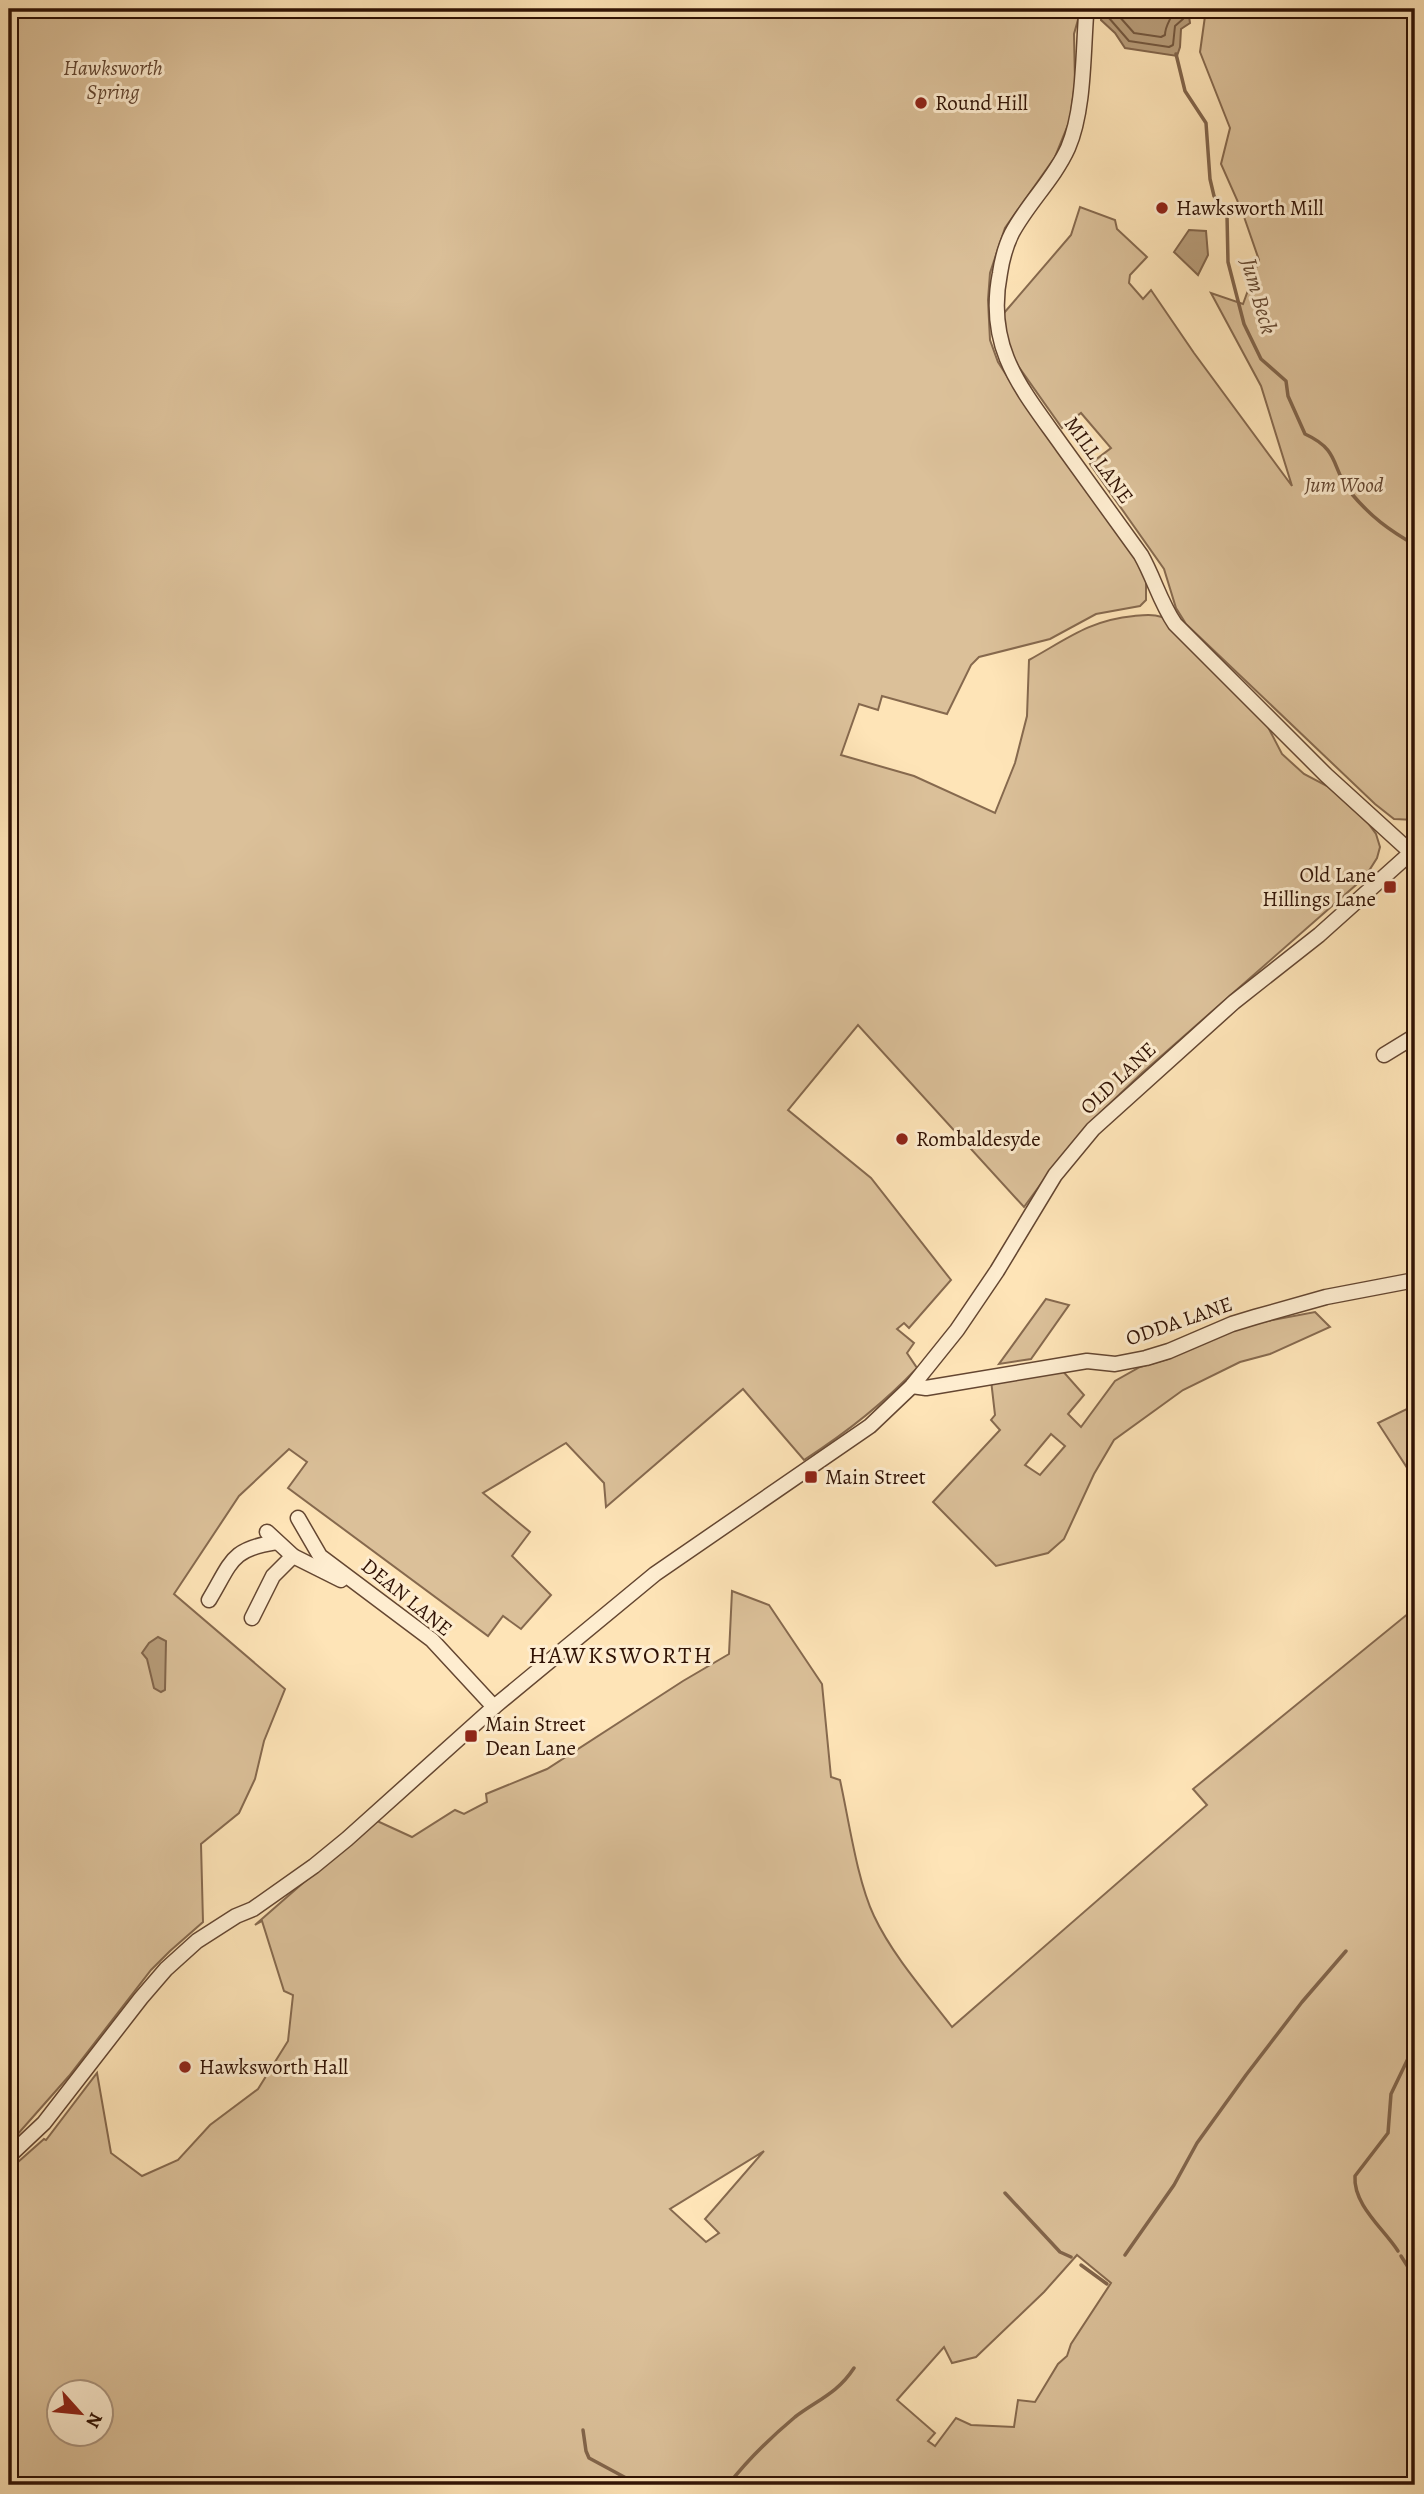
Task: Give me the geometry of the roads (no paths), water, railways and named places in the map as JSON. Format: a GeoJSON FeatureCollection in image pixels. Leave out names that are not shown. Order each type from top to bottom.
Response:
{"type":"FeatureCollection","features":[{"type":"Feature","properties":{"kind":"street","name":"MILL LANE"},"geometry":{"type":"LineString","coordinates":[[1089,9],[1086,16],[1077,117],[1068,147],[1012,234],[1003,259],[996,294],[996,328],[1005,356],[1021,387],[1142,555],[1153,576],[1164,608],[1175,624],[1326,775],[1414,853]]}},
{"type":"Feature","properties":{"kind":"street","name":"OLD LANE"},"geometry":{"type":"LineString","coordinates":[[912,1386],[957,1330],[997,1272],[1055,1175],[1093,1129],[1234,1002],[1414,853]]}},
{"type":"Feature","properties":{"kind":"street"},"geometry":{"type":"LineString","coordinates":[[1384,1055],[1415,1036]]}},
{"type":"Feature","properties":{"kind":"street","name":"ODDA LANE"},"geometry":{"type":"LineString","coordinates":[[912,1386],[926,1388],[1087,1361],[1115,1364],[1146,1358],[1255,1317],[1326,1297],[1415,1280]]}},
{"type":"Feature","properties":{"kind":"street"},"geometry":{"type":"LineString","coordinates":[[9,2156],[44,2123],[166,1969],[197,1941],[236,1916],[253,1909],[314,1866],[494,1707],[655,1574],[870,1426],[912,1386]]}},
{"type":"Feature","properties":{"kind":"street","name":"DEAN LANE"},"geometry":{"type":"LineString","coordinates":[[298,1518],[320,1556],[411,1627],[432,1640],[494,1707]]}},
{"type":"Feature","properties":{"kind":"street"},"geometry":{"type":"LineString","coordinates":[[209,1600],[236,1554],[272,1537],[293,1556],[337,1577],[410,1637],[432,1640]]}},
{"type":"Feature","properties":{"kind":"street"},"geometry":{"type":"LineString","coordinates":[[252,1618],[273,1576],[293,1556]]}},
{"type":"Feature","properties":{"kind":"water"},"geometry":{"type":"Polygon","coordinates":[[[1102,9],[1188,9],[1190,23],[1181,29],[1177,56],[1125,48],[1115,33],[1101,20],[1102,9]]]}},
{"type":"Feature","properties":{"kind":"water"},"geometry":{"type":"Polygon","coordinates":[[[1189,230],[1206,231],[1208,255],[1198,275],[1174,252],[1189,230]]]}},
{"type":"Feature","properties":{"kind":"water"},"geometry":{"type":"Polygon","coordinates":[[[158,1637],[166,1641],[165,1690],[161,1692],[154,1688],[147,1659],[142,1653],[149,1643],[158,1637]]]}},
{"type":"Feature","properties":{"kind":"waterway","name":"Jum Beck"},"geometry":{"type":"LineString","coordinates":[[1176,54],[1185,91],[1206,123],[1210,179],[1214,196],[1227,215],[1228,262],[1244,324],[1261,359],[1286,381],[1288,396],[1305,434],[1325,447],[1351,493],[1381,522],[1415,545]]}},
{"type":"Feature","properties":{"kind":"waterway"},"geometry":{"type":"LineString","coordinates":[[1125,2255],[1174,2185],[1197,2143],[1246,2075],[1302,2002],[1346,1951]]}},
{"type":"Feature","properties":{"kind":"waterway"},"geometry":{"type":"LineString","coordinates":[[1398,2251],[1364,2207],[1356,2187],[1355,2176],[1388,2133],[1391,2094],[1415,2044]]}},
{"type":"Feature","properties":{"kind":"waterway"},"geometry":{"type":"LineString","coordinates":[[1005,2193],[1060,2252],[1071,2257]]}},
{"type":"Feature","properties":{"kind":"waterway"},"geometry":{"type":"LineString","coordinates":[[1401,2256],[1415,2278]]}},
{"type":"Feature","properties":{"kind":"waterway"},"geometry":{"type":"LineString","coordinates":[[1081,2265],[1107,2284]]}},
{"type":"Feature","properties":{"kind":"waterway"},"geometry":{"type":"LineString","coordinates":[[728,2485],[768,2441],[795,2417],[834,2390],[854,2368]]}},
{"type":"Feature","properties":{"kind":"waterway"},"geometry":{"type":"LineString","coordinates":[[583,2430],[589,2458],[639,2485]]}},
{"type":"Feature","properties":{"kind":"place","name":"Round Hill"},"geometry":{"type":"Point","coordinates":[921,103]}},
{"type":"Feature","properties":{"kind":"place","name":"Hawksworth Mill"},"geometry":{"type":"Point","coordinates":[1162,208]}},
{"type":"Feature","properties":{"kind":"place","name":"Old Lane Hillings Lane"},"geometry":{"type":"Point","coordinates":[1390,887]}},
{"type":"Feature","properties":{"kind":"place","name":"Rombaldesyde"},"geometry":{"type":"Point","coordinates":[902,1139]}},
{"type":"Feature","properties":{"kind":"place","name":"Main Street"},"geometry":{"type":"Point","coordinates":[811,1477]}},
{"type":"Feature","properties":{"kind":"place","name":"Main Street Dean Lane"},"geometry":{"type":"Point","coordinates":[471,1736]}},
{"type":"Feature","properties":{"kind":"place","name":"Hawksworth Hall"},"geometry":{"type":"Point","coordinates":[185,2067]}},
{"type":"Feature","properties":{"kind":"district","name":"HAWKSWORTH"},"geometry":{"type":"Point","coordinates":[621,1655]}},
{"type":"Feature","properties":{"kind":"park label","name":"Hawksworth Spring"},"geometry":{"type":"Point","coordinates":[113,80]}},
{"type":"Feature","properties":{"kind":"park label","name":"Jum Wood"},"geometry":{"type":"Point","coordinates":[1344,485]}}]}
